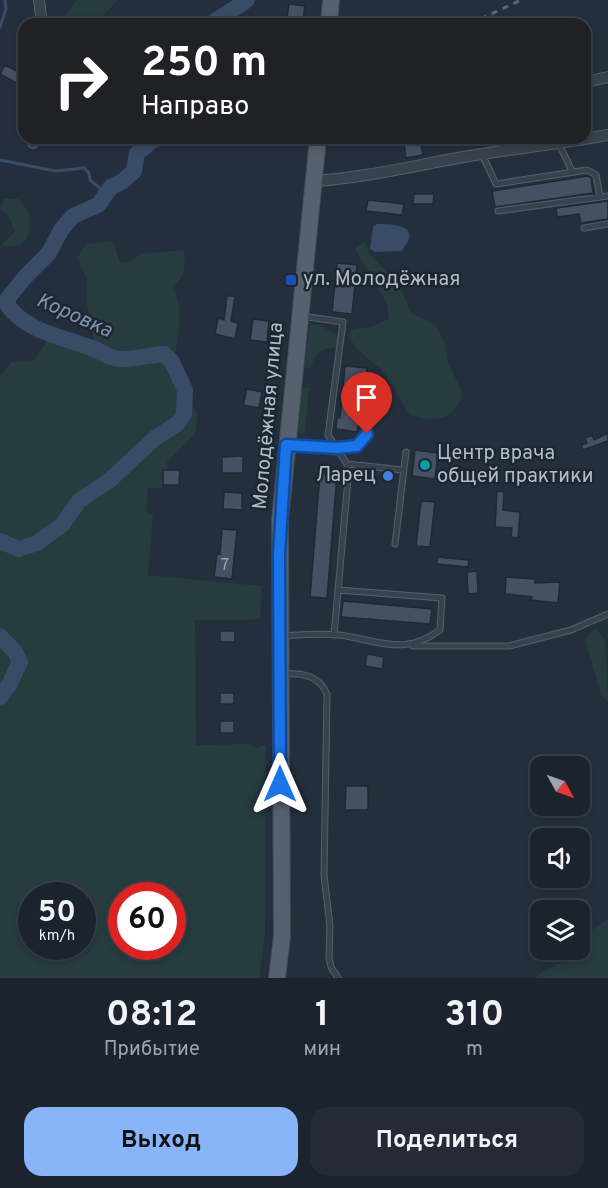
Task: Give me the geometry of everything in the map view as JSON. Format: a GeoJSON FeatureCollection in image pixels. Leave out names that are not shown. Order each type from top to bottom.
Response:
{"type":"FeatureCollection","features":[{"type":"Feature","properties":{"kind":"main road"},"geometry":{"type":"LineString","coordinates":[[330,18],[331,0]]}},
{"type":"Feature","properties":{"kind":"main road","name":"Молодёжная улица"},"geometry":{"type":"LineString","coordinates":[[278,978],[282,936],[280,520],[317,144]]}},
{"type":"Feature","properties":{"kind":"street"},"geometry":{"type":"LineString","coordinates":[[41,1],[42,18]]}},
{"type":"Feature","properties":{"kind":"street"},"geometry":{"type":"LineString","coordinates":[[591,80],[608,76]]}},
{"type":"Feature","properties":{"kind":"street"},"geometry":{"type":"LineString","coordinates":[[591,138],[608,135]]}},
{"type":"Feature","properties":{"kind":"street"},"geometry":{"type":"LineString","coordinates":[[313,181],[376,175],[412,166],[482,154],[559,144]]}},
{"type":"Feature","properties":{"kind":"lane"},"geometry":{"type":"LineString","coordinates":[[559,144],[572,171]]}},
{"type":"Feature","properties":{"kind":"lane"},"geometry":{"type":"LineString","coordinates":[[482,154],[496,184],[572,171],[592,171],[596,175],[600,197]]}},
{"type":"Feature","properties":{"kind":"lane"},"geometry":{"type":"LineString","coordinates":[[498,211],[608,196]]}},
{"type":"Feature","properties":{"kind":"lane"},"geometry":{"type":"LineString","coordinates":[[584,228],[608,224]]}},
{"type":"Feature","properties":{"kind":"lane"},"geometry":{"type":"LineString","coordinates":[[299,315],[343,322],[328,435],[347,464],[348,479],[334,634]]}},
{"type":"Feature","properties":{"kind":"lane"},"geometry":{"type":"LineString","coordinates":[[286,445],[337,448],[357,446],[367,434],[374,400]]}},
{"type":"Feature","properties":{"kind":"lane"},"geometry":{"type":"LineString","coordinates":[[395,544],[406,452]]}},
{"type":"Feature","properties":{"kind":"lane"},"geometry":{"type":"LineString","coordinates":[[347,464],[403,470]]}},
{"type":"Feature","properties":{"kind":"lane"},"geometry":{"type":"LineString","coordinates":[[338,590],[442,598],[440,630],[429,638],[409,645]]}},
{"type":"Feature","properties":{"kind":"lane"},"geometry":{"type":"LineString","coordinates":[[279,636],[334,634],[379,644],[509,646],[571,630],[608,614]]}},
{"type":"Feature","properties":{"kind":"lane"},"geometry":{"type":"LineString","coordinates":[[279,674],[308,675],[320,683],[327,694],[324,875],[330,926],[329,957],[331,967],[338,978]]}},
{"type":"Feature","properties":{"kind":"green space"},"geometry":{"type":"Polygon","coordinates":[[[77,0],[118,0],[101,18],[64,18],[77,0]]]}},
{"type":"Feature","properties":{"kind":"green space"},"geometry":{"type":"Polygon","coordinates":[[[4,199],[19,199],[29,213],[30,227],[26,240],[20,245],[5,247],[2,244],[15,232],[9,216],[0,210],[4,199]]]}},
{"type":"Feature","properties":{"kind":"green space"},"geometry":{"type":"Polygon","coordinates":[[[113,241],[120,263],[130,262],[141,254],[184,250],[182,276],[172,287],[179,315],[174,364],[185,377],[192,403],[198,413],[195,434],[167,462],[167,470],[163,470],[162,488],[148,488],[146,511],[153,515],[148,575],[262,586],[260,618],[195,620],[196,745],[249,744],[256,748],[266,745],[265,935],[259,978],[0,978],[0,376],[11,362],[34,360],[51,336],[52,343],[93,352],[94,341],[86,298],[87,279],[77,258],[86,244],[113,241]]]}},
{"type":"Feature","properties":{"kind":"green space"},"geometry":{"type":"Polygon","coordinates":[[[365,241],[369,253],[400,286],[411,313],[435,325],[445,343],[448,362],[463,395],[459,404],[448,415],[435,419],[410,415],[382,370],[357,349],[349,337],[351,330],[373,326],[389,319],[387,304],[355,249],[365,241]]]}},
{"type":"Feature","properties":{"kind":"green space"},"geometry":{"type":"Polygon","coordinates":[[[310,325],[320,325],[338,336],[336,348],[319,352],[310,369],[304,367],[310,325]]]}},
{"type":"Feature","properties":{"kind":"green space"},"geometry":{"type":"Polygon","coordinates":[[[302,387],[309,388],[305,434],[298,433],[302,387]]]}},
{"type":"Feature","properties":{"kind":"green space"},"geometry":{"type":"Polygon","coordinates":[[[596,628],[605,640],[608,701],[601,695],[585,638],[596,628]]]}},
{"type":"Feature","properties":{"kind":"green space"},"geometry":{"type":"Polygon","coordinates":[[[608,919],[608,978],[536,978],[540,973],[567,960],[590,960],[590,930],[608,919]]]}},
{"type":"Feature","properties":{"kind":"water"},"geometry":{"type":"Polygon","coordinates":[[[377,224],[399,226],[408,231],[407,243],[401,251],[375,252],[370,249],[373,227],[377,224]]]}},
{"type":"Feature","properties":{"kind":"building"},"geometry":{"type":"Polygon","coordinates":[[[289,4],[305,6],[303,18],[287,18],[289,4]]]}},
{"type":"Feature","properties":{"kind":"building"},"geometry":{"type":"Polygon","coordinates":[[[5,65],[18,72],[18,84],[0,74],[5,65]]]}},
{"type":"Feature","properties":{"kind":"building"},"geometry":{"type":"Polygon","coordinates":[[[404,144],[421,144],[423,155],[406,158],[404,144]]]}},
{"type":"Feature","properties":{"kind":"building"},"geometry":{"type":"Polygon","coordinates":[[[588,176],[591,178],[593,193],[495,207],[492,191],[588,176]]]}},
{"type":"Feature","properties":{"kind":"building"},"geometry":{"type":"Polygon","coordinates":[[[414,194],[434,194],[433,204],[413,204],[414,194]]]}},
{"type":"Feature","properties":{"kind":"building"},"geometry":{"type":"Polygon","coordinates":[[[368,200],[404,204],[402,215],[366,211],[368,200]]]}},
{"type":"Feature","properties":{"kind":"building"},"geometry":{"type":"Polygon","coordinates":[[[608,201],[608,219],[581,223],[579,214],[557,217],[556,208],[608,201]]]}},
{"type":"Feature","properties":{"kind":"building"},"geometry":{"type":"Polygon","coordinates":[[[337,263],[357,265],[352,314],[332,312],[337,263]]]}},
{"type":"Feature","properties":{"kind":"building"},"geometry":{"type":"Polygon","coordinates":[[[227,296],[235,296],[231,321],[238,323],[235,339],[215,334],[218,318],[224,320],[227,296]]]}},
{"type":"Feature","properties":{"kind":"building"},"geometry":{"type":"Polygon","coordinates":[[[253,319],[269,321],[267,342],[250,340],[253,319]]]}},
{"type":"Feature","properties":{"kind":"building"},"geometry":{"type":"Polygon","coordinates":[[[345,366],[367,368],[362,420],[359,420],[357,432],[336,429],[337,418],[340,418],[345,366]]]}},
{"type":"Feature","properties":{"kind":"building"},"geometry":{"type":"Polygon","coordinates":[[[247,389],[262,392],[259,408],[243,405],[247,389]]]}},
{"type":"Feature","properties":{"kind":"building"},"geometry":{"type":"Polygon","coordinates":[[[608,433],[608,441],[583,450],[581,445],[587,443],[585,438],[592,435],[594,440],[608,433]]]}},
{"type":"Feature","properties":{"kind":"building","name":"Центр врача общей практики"},"geometry":{"type":"Polygon","coordinates":[[[415,450],[438,453],[435,479],[412,476],[415,450]]]}},
{"type":"Feature","properties":{"kind":"building"},"geometry":{"type":"Polygon","coordinates":[[[243,456],[243,473],[222,473],[222,457],[243,456]]]}},
{"type":"Feature","properties":{"kind":"building"},"geometry":{"type":"Polygon","coordinates":[[[163,470],[180,470],[179,485],[163,485],[163,470]]]}},
{"type":"Feature","properties":{"kind":"building"},"geometry":{"type":"Polygon","coordinates":[[[320,473],[337,475],[327,598],[310,597],[320,473]]]}},
{"type":"Feature","properties":{"kind":"building"},"geometry":{"type":"Polygon","coordinates":[[[497,491],[504,492],[503,510],[520,512],[518,538],[511,537],[512,528],[495,527],[497,491]]]}},
{"type":"Feature","properties":{"kind":"building"},"geometry":{"type":"Polygon","coordinates":[[[224,492],[242,493],[242,510],[223,509],[224,492]]]}},
{"type":"Feature","properties":{"kind":"building"},"geometry":{"type":"Polygon","coordinates":[[[421,501],[435,502],[430,547],[416,546],[421,501]]]}},
{"type":"Feature","properties":{"kind":"building"},"geometry":{"type":"Polygon","coordinates":[[[222,529],[237,530],[232,579],[214,577],[217,553],[220,554],[222,529]]]}},
{"type":"Feature","properties":{"kind":"building"},"geometry":{"type":"Polygon","coordinates":[[[437,557],[469,560],[468,567],[437,564],[437,557]]]}},
{"type":"Feature","properties":{"kind":"building"},"geometry":{"type":"Polygon","coordinates":[[[477,571],[478,593],[468,594],[467,572],[477,571]]]}},
{"type":"Feature","properties":{"kind":"building"},"geometry":{"type":"Polygon","coordinates":[[[506,577],[535,579],[535,583],[560,582],[558,603],[505,594],[506,577]]]}},
{"type":"Feature","properties":{"kind":"building"},"geometry":{"type":"Polygon","coordinates":[[[343,601],[432,609],[430,624],[341,617],[343,601]]]}},
{"type":"Feature","properties":{"kind":"building"},"geometry":{"type":"Polygon","coordinates":[[[220,631],[235,631],[235,642],[220,642],[220,631]]]}},
{"type":"Feature","properties":{"kind":"building"},"geometry":{"type":"Polygon","coordinates":[[[367,654],[384,657],[382,669],[365,666],[367,654]]]}},
{"type":"Feature","properties":{"kind":"building"},"geometry":{"type":"Polygon","coordinates":[[[220,693],[234,693],[234,704],[220,704],[220,693]]]}},
{"type":"Feature","properties":{"kind":"building"},"geometry":{"type":"Polygon","coordinates":[[[220,721],[234,721],[234,733],[220,733],[220,721]]]}},
{"type":"Feature","properties":{"kind":"building"},"geometry":{"type":"Polygon","coordinates":[[[346,786],[368,786],[368,810],[345,810],[346,786]]]}},
{"type":"Feature","properties":{"kind":"waterway"},"geometry":{"type":"LineString","coordinates":[[0,27],[6,9],[5,0]]}},
{"type":"Feature","properties":{"kind":"waterway","name":"Коровка"},"geometry":{"type":"LineString","coordinates":[[220,18],[247,0]]}},
{"type":"Feature","properties":{"kind":"waterway","name":"Коровка"},"geometry":{"type":"LineString","coordinates":[[0,541],[19,549],[37,543],[62,525],[79,501],[110,480],[155,438],[177,424],[184,414],[185,390],[172,362],[164,354],[130,359],[107,356],[93,348],[56,336],[25,322],[8,306],[8,298],[49,253],[61,230],[73,216],[98,205],[111,187],[123,181],[134,171],[137,153],[148,144]]}},
{"type":"Feature","properties":{"kind":"waterway"},"geometry":{"type":"LineString","coordinates":[[0,160],[55,171],[84,168],[89,173],[90,180],[102,190],[98,195],[99,199],[105,199]]}},
{"type":"Feature","properties":{"kind":"waterway","name":"Коровка"},"geometry":{"type":"LineString","coordinates":[[0,636],[15,652],[20,662],[9,685],[0,697]]}},
{"type":"Feature","properties":{"kind":"railway"},"geometry":{"type":"LineString","coordinates":[[483,18],[521,0]]}},
{"type":"Feature","properties":{"kind":"place","name":"ул. Молодёжная"},"geometry":{"type":"Point","coordinates":[291,280]}},
{"type":"Feature","properties":{"kind":"place","name":"Центр врача общей практики"},"geometry":{"type":"Point","coordinates":[425,465]}},
{"type":"Feature","properties":{"kind":"place","name":"Ларец"},"geometry":{"type":"Point","coordinates":[388,476]}},
{"type":"Feature","properties":{"kind":"route"},"geometry":{"type":"LineString","coordinates":[[280,784],[279,554],[286,445],[337,448],[357,446],[367,434]]}}]}
